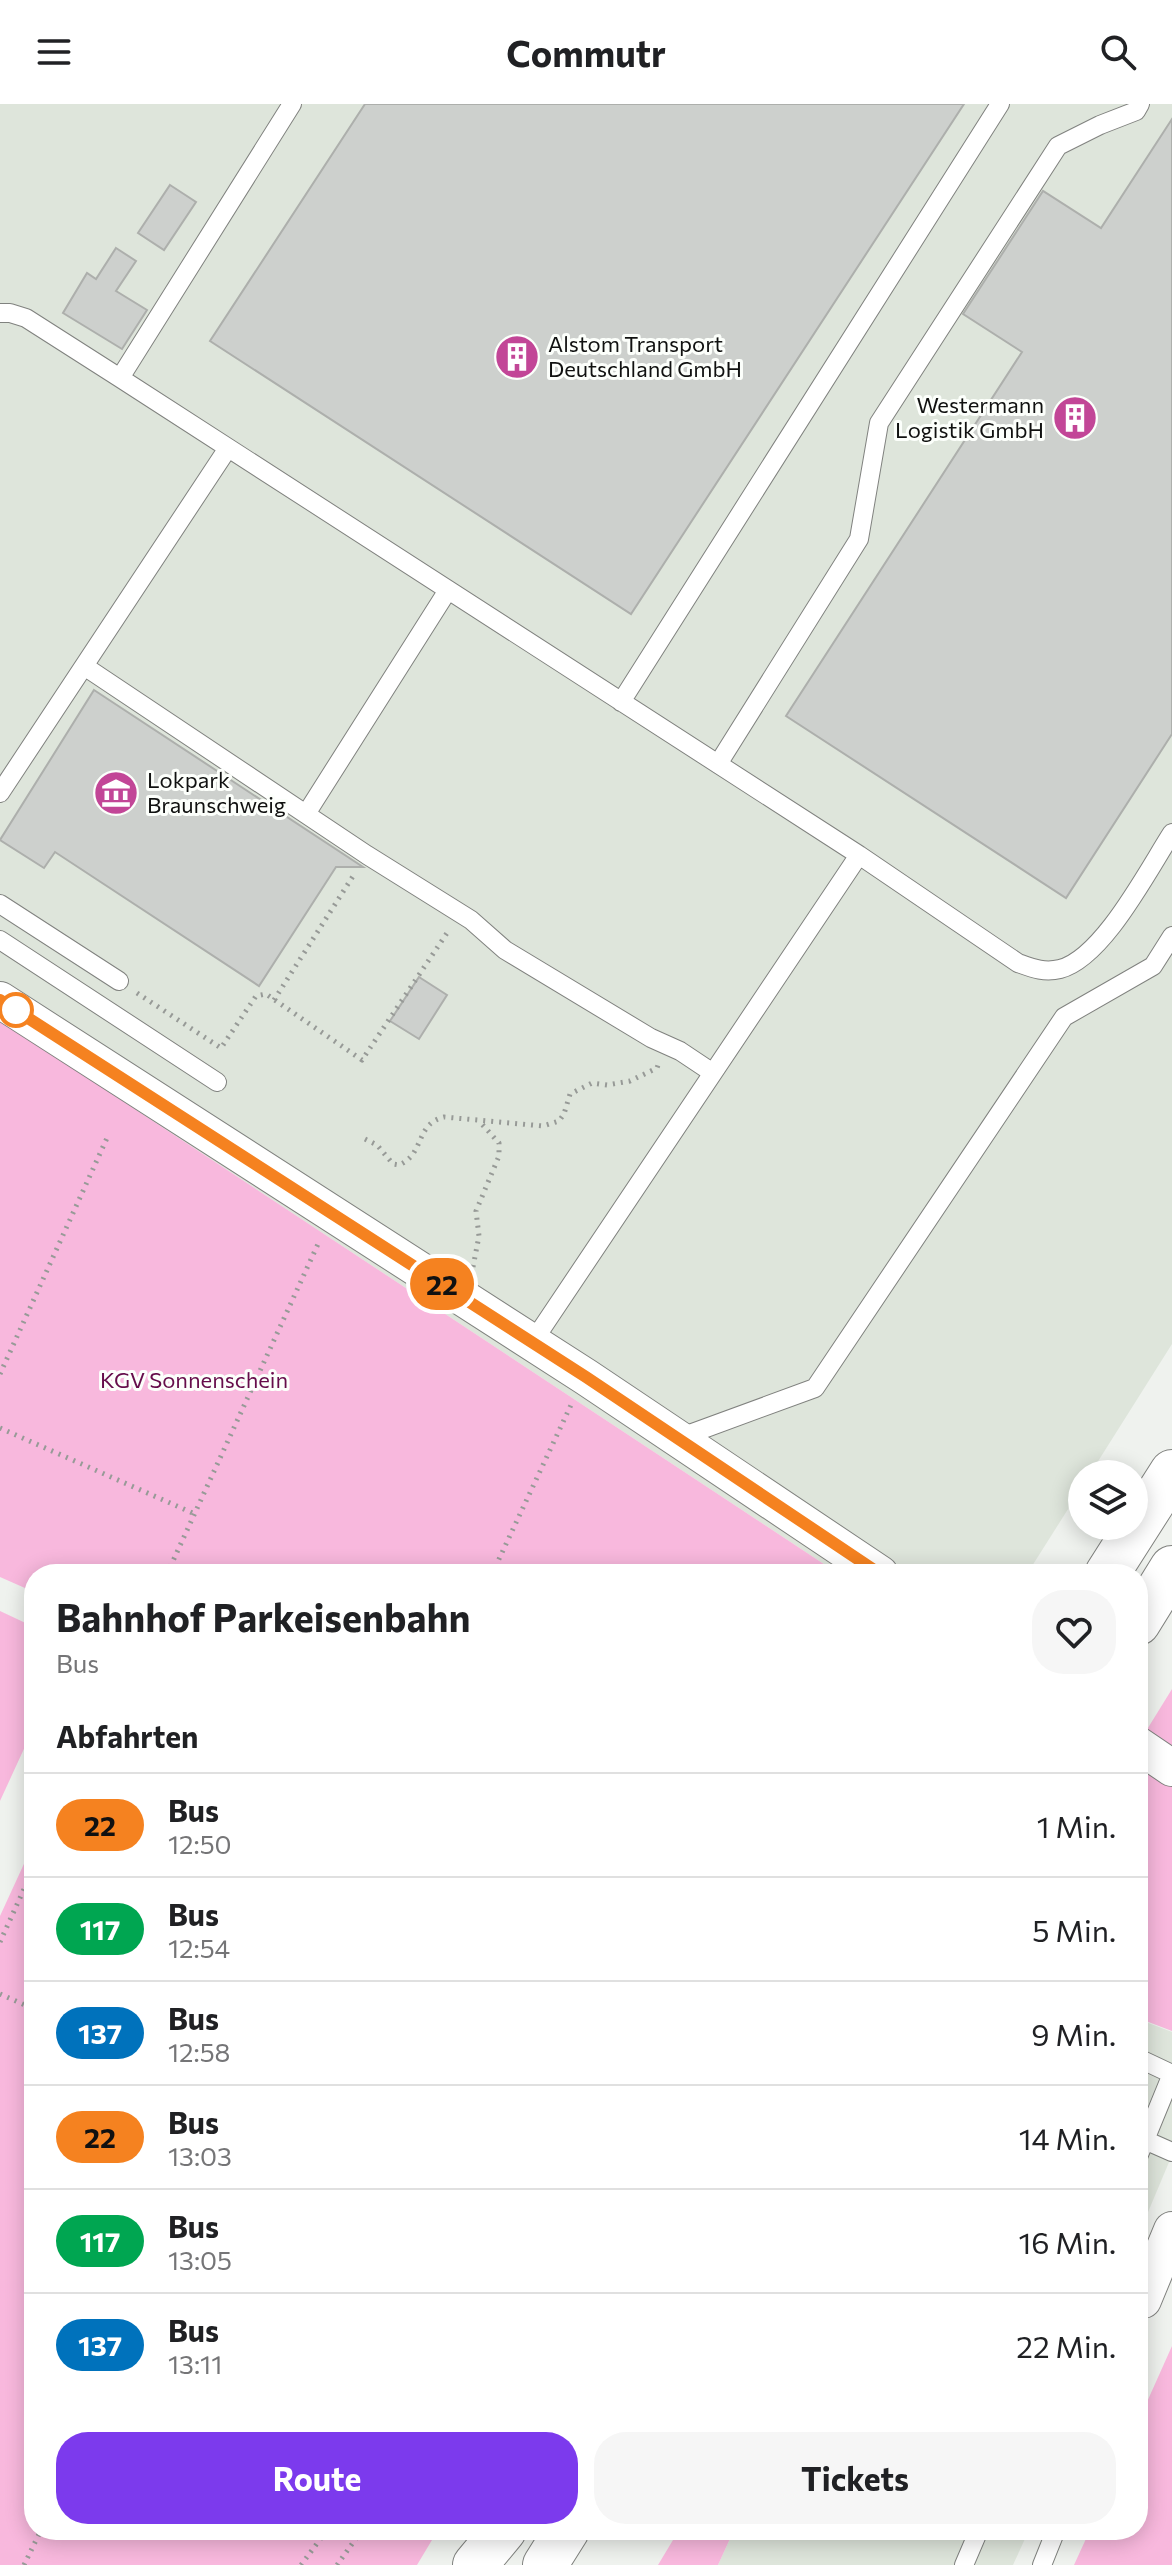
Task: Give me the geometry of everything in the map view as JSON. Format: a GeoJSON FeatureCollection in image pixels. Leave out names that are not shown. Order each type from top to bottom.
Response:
{"type":"FeatureCollection","features":[{"type":"Feature","properties":{"kind":"highway"},"geometry":{"type":"LineString","coordinates":[[1113,1564],[1172,1472]]}},
{"type":"Feature","properties":{"kind":"highway"},"geometry":{"type":"LineString","coordinates":[[1148,1607],[1172,1568]]}},
{"type":"Feature","properties":{"kind":"highway"},"geometry":{"type":"LineString","coordinates":[[475,2565],[497,2540]]}},
{"type":"Feature","properties":{"kind":"highway"},"geometry":{"type":"LineString","coordinates":[[486,2565],[500,2540]]}},
{"type":"Feature","properties":{"kind":"highway"},"geometry":{"type":"LineString","coordinates":[[545,2565],[561,2540]]}},
{"type":"Feature","properties":{"kind":"highway"},"geometry":{"type":"LineString","coordinates":[[572,2565],[581,2540]]}},
{"type":"Feature","properties":{"kind":"street"},"geometry":{"type":"LineString","coordinates":[[0,1000],[586,1377],[865,1564]]}},
{"type":"Feature","properties":{"kind":"street"},"geometry":{"type":"LineString","coordinates":[[1148,1751],[1172,1767]]}},
{"type":"Feature","properties":{"kind":"street"},"geometry":{"type":"LineString","coordinates":[[1148,2287],[1172,2230]]}},
{"type":"Feature","properties":{"kind":"lane"},"geometry":{"type":"LineString","coordinates":[[120,378],[292,104]]}},
{"type":"Feature","properties":{"kind":"lane"},"geometry":{"type":"LineString","coordinates":[[621,702],[1000,104]]}},
{"type":"Feature","properties":{"kind":"lane"},"geometry":{"type":"LineString","coordinates":[[718,764],[859,539],[879,423],[1058,146],[1136,111],[1140,104]]}},
{"type":"Feature","properties":{"kind":"lane"},"geometry":{"type":"LineString","coordinates":[[0,313],[26,318],[120,378],[859,855],[1018,963],[1037,970],[1060,969],[1086,955],[1110,929],[1172,833]]}},
{"type":"Feature","properties":{"kind":"lane"},"geometry":{"type":"LineString","coordinates":[[0,793],[228,448]]}},
{"type":"Feature","properties":{"kind":"lane"},"geometry":{"type":"LineString","coordinates":[[306,814],[448,590]]}},
{"type":"Feature","properties":{"kind":"lane"},"geometry":{"type":"LineString","coordinates":[[84,666],[367,855],[471,920],[505,950],[713,1073]]}},
{"type":"Feature","properties":{"kind":"lane"},"geometry":{"type":"LineString","coordinates":[[532,1343],[859,855]]}},
{"type":"Feature","properties":{"kind":"lane"},"geometry":{"type":"LineString","coordinates":[[0,904],[119,981]]}},
{"type":"Feature","properties":{"kind":"lane"},"geometry":{"type":"LineString","coordinates":[[676,1439],[815,1388],[1064,1017],[1153,966],[1172,936]]}},
{"type":"Feature","properties":{"kind":"lane"},"geometry":{"type":"LineString","coordinates":[[0,940],[217,1082]]}},
{"type":"Feature","properties":{"kind":"lane"},"geometry":{"type":"LineString","coordinates":[[1148,2063],[1172,2074],[1148,2127]]}},
{"type":"Feature","properties":{"kind":"lane"},"geometry":{"type":"LineString","coordinates":[[1148,2147],[1172,2152]]}},
{"type":"Feature","properties":{"kind":"lane"},"geometry":{"type":"LineString","coordinates":[[964,2565],[975,2540]]}},
{"type":"Feature","properties":{"kind":"lane"},"geometry":{"type":"LineString","coordinates":[[1042,2565],[1052,2540]]}},
{"type":"Feature","properties":{"kind":"path"},"geometry":{"type":"LineString","coordinates":[[274,1000],[367,855]]}},
{"type":"Feature","properties":{"kind":"path"},"geometry":{"type":"LineString","coordinates":[[119,981],[221,1048],[256,996],[266,994],[362,1060],[460,914]]}},
{"type":"Feature","properties":{"kind":"path"},"geometry":{"type":"LineString","coordinates":[[365,1139],[377,1145],[393,1164],[399,1165],[413,1155],[432,1120],[444,1117],[543,1126],[559,1121],[570,1094],[592,1083],[607,1085],[630,1081],[657,1068],[658,1051],[651,1038]]}},
{"type":"Feature","properties":{"kind":"path"},"geometry":{"type":"LineString","coordinates":[[454,1292],[476,1264],[479,1236],[476,1211],[499,1156],[499,1143],[480,1121]]}},
{"type":"Feature","properties":{"kind":"path"},"geometry":{"type":"LineString","coordinates":[[0,1374],[107,1138]]}},
{"type":"Feature","properties":{"kind":"path"},"geometry":{"type":"LineString","coordinates":[[172,1564],[323,1232],[335,1214]]}},
{"type":"Feature","properties":{"kind":"path"},"geometry":{"type":"LineString","coordinates":[[497,1564],[586,1377]]}},
{"type":"Feature","properties":{"kind":"path"},"geometry":{"type":"LineString","coordinates":[[0,1428],[195,1514]]}},
{"type":"Feature","properties":{"kind":"path"},"geometry":{"type":"LineString","coordinates":[[0,1942],[24,1889]]}},
{"type":"Feature","properties":{"kind":"path"},"geometry":{"type":"LineString","coordinates":[[0,1994],[24,2005]]}},
{"type":"Feature","properties":{"kind":"path"},"geometry":{"type":"LineString","coordinates":[[24,2565],[36,2540]]}},
{"type":"Feature","properties":{"kind":"path"},"geometry":{"type":"LineString","coordinates":[[301,2565],[320,2540]]}},
{"type":"Feature","properties":{"kind":"path"},"geometry":{"type":"LineString","coordinates":[[337,2565],[355,2540]]}},
{"type":"Feature","properties":{"kind":"shaded area"},"geometry":{"type":"Polygon","coordinates":[[[0,104],[1172,104],[1172,1344],[1099,1460],[1068,1460],[1068,1509],[1033,1564],[824,1564],[0,1020],[0,104]]]}},
{"type":"Feature","properties":{"kind":"shaded area"},"geometry":{"type":"Polygon","coordinates":[[[1148,2023],[1172,2032],[1172,2155],[1148,2212],[1148,2023]]]}},
{"type":"Feature","properties":{"kind":"shaded area"},"geometry":{"type":"Polygon","coordinates":[[[729,2540],[1024,2540],[1013,2565],[718,2565],[729,2540]]]}},
{"type":"Feature","properties":{"kind":"green space","name":"KGV Sonnenschein"},"geometry":{"type":"Polygon","coordinates":[[[0,1020],[824,1564],[24,1564],[24,1588],[0,1577],[0,1020]]]}},
{"type":"Feature","properties":{"kind":"green space"},"geometry":{"type":"Polygon","coordinates":[[[0,1611],[24,1622],[24,1749],[0,1801],[0,1611]]]}},
{"type":"Feature","properties":{"kind":"green space"},"geometry":{"type":"Polygon","coordinates":[[[1172,1689],[1172,2031],[1148,2022],[1148,1728],[1172,1689]]]}},
{"type":"Feature","properties":{"kind":"green space"},"geometry":{"type":"Polygon","coordinates":[[[24,1864],[24,2540],[432,2540],[417,2565],[0,2565],[0,1916],[24,1864]]]}},
{"type":"Feature","properties":{"kind":"green space"},"geometry":{"type":"Polygon","coordinates":[[[1172,2346],[1172,2565],[1074,2565],[1085,2540],[1148,2540],[1148,2400],[1172,2346]]]}},
{"type":"Feature","properties":{"kind":"green space"},"geometry":{"type":"Polygon","coordinates":[[[673,2540],[729,2540],[718,2565],[658,2565],[673,2540]]]}},
{"type":"Feature","properties":{"kind":"building","name":"Alstom Transport Deutschland GmbH"},"geometry":{"type":"Polygon","coordinates":[[[365,104],[964,104],[631,614],[210,341],[365,104]]]}},
{"type":"Feature","properties":{"kind":"building","name":"Westermann Logistik GmbH"},"geometry":{"type":"Polygon","coordinates":[[[1172,119],[1172,734],[1066,898],[786,716],[1022,352],[963,314],[1043,191],[1101,228],[1172,119]]]}},
{"type":"Feature","properties":{"kind":"building"},"geometry":{"type":"Polygon","coordinates":[[[170,185],[196,202],[164,250],[138,233],[170,185]]]}},
{"type":"Feature","properties":{"kind":"building"},"geometry":{"type":"Polygon","coordinates":[[[116,248],[136,261],[116,291],[147,310],[122,349],[63,313],[87,273],[96,279],[116,248]]]}},
{"type":"Feature","properties":{"kind":"building","name":"Lokpark Braunschweig"},"geometry":{"type":"Polygon","coordinates":[[[94,690],[363,867],[336,867],[259,986],[55,852],[44,868],[0,840],[94,690]]]}},
{"type":"Feature","properties":{"kind":"building"},"geometry":{"type":"Polygon","coordinates":[[[419,977],[447,995],[419,1039],[390,1021],[419,977]]]}},
{"type":"Feature","properties":{"kind":"bus line","name":"22"},"geometry":{"type":"LineString","coordinates":[[0,1000],[586,1377],[865,1564]]}},
{"type":"Feature","properties":{"kind":"place","name":"Alstom Transport Deutschland GmbH"},"geometry":{"type":"Point","coordinates":[517,357]}},
{"type":"Feature","properties":{"kind":"place","name":"Westermann Logistik GmbH"},"geometry":{"type":"Point","coordinates":[1075,418]}},
{"type":"Feature","properties":{"kind":"place","name":"Lokpark Braunschweig"},"geometry":{"type":"Point","coordinates":[116,793]}}]}
